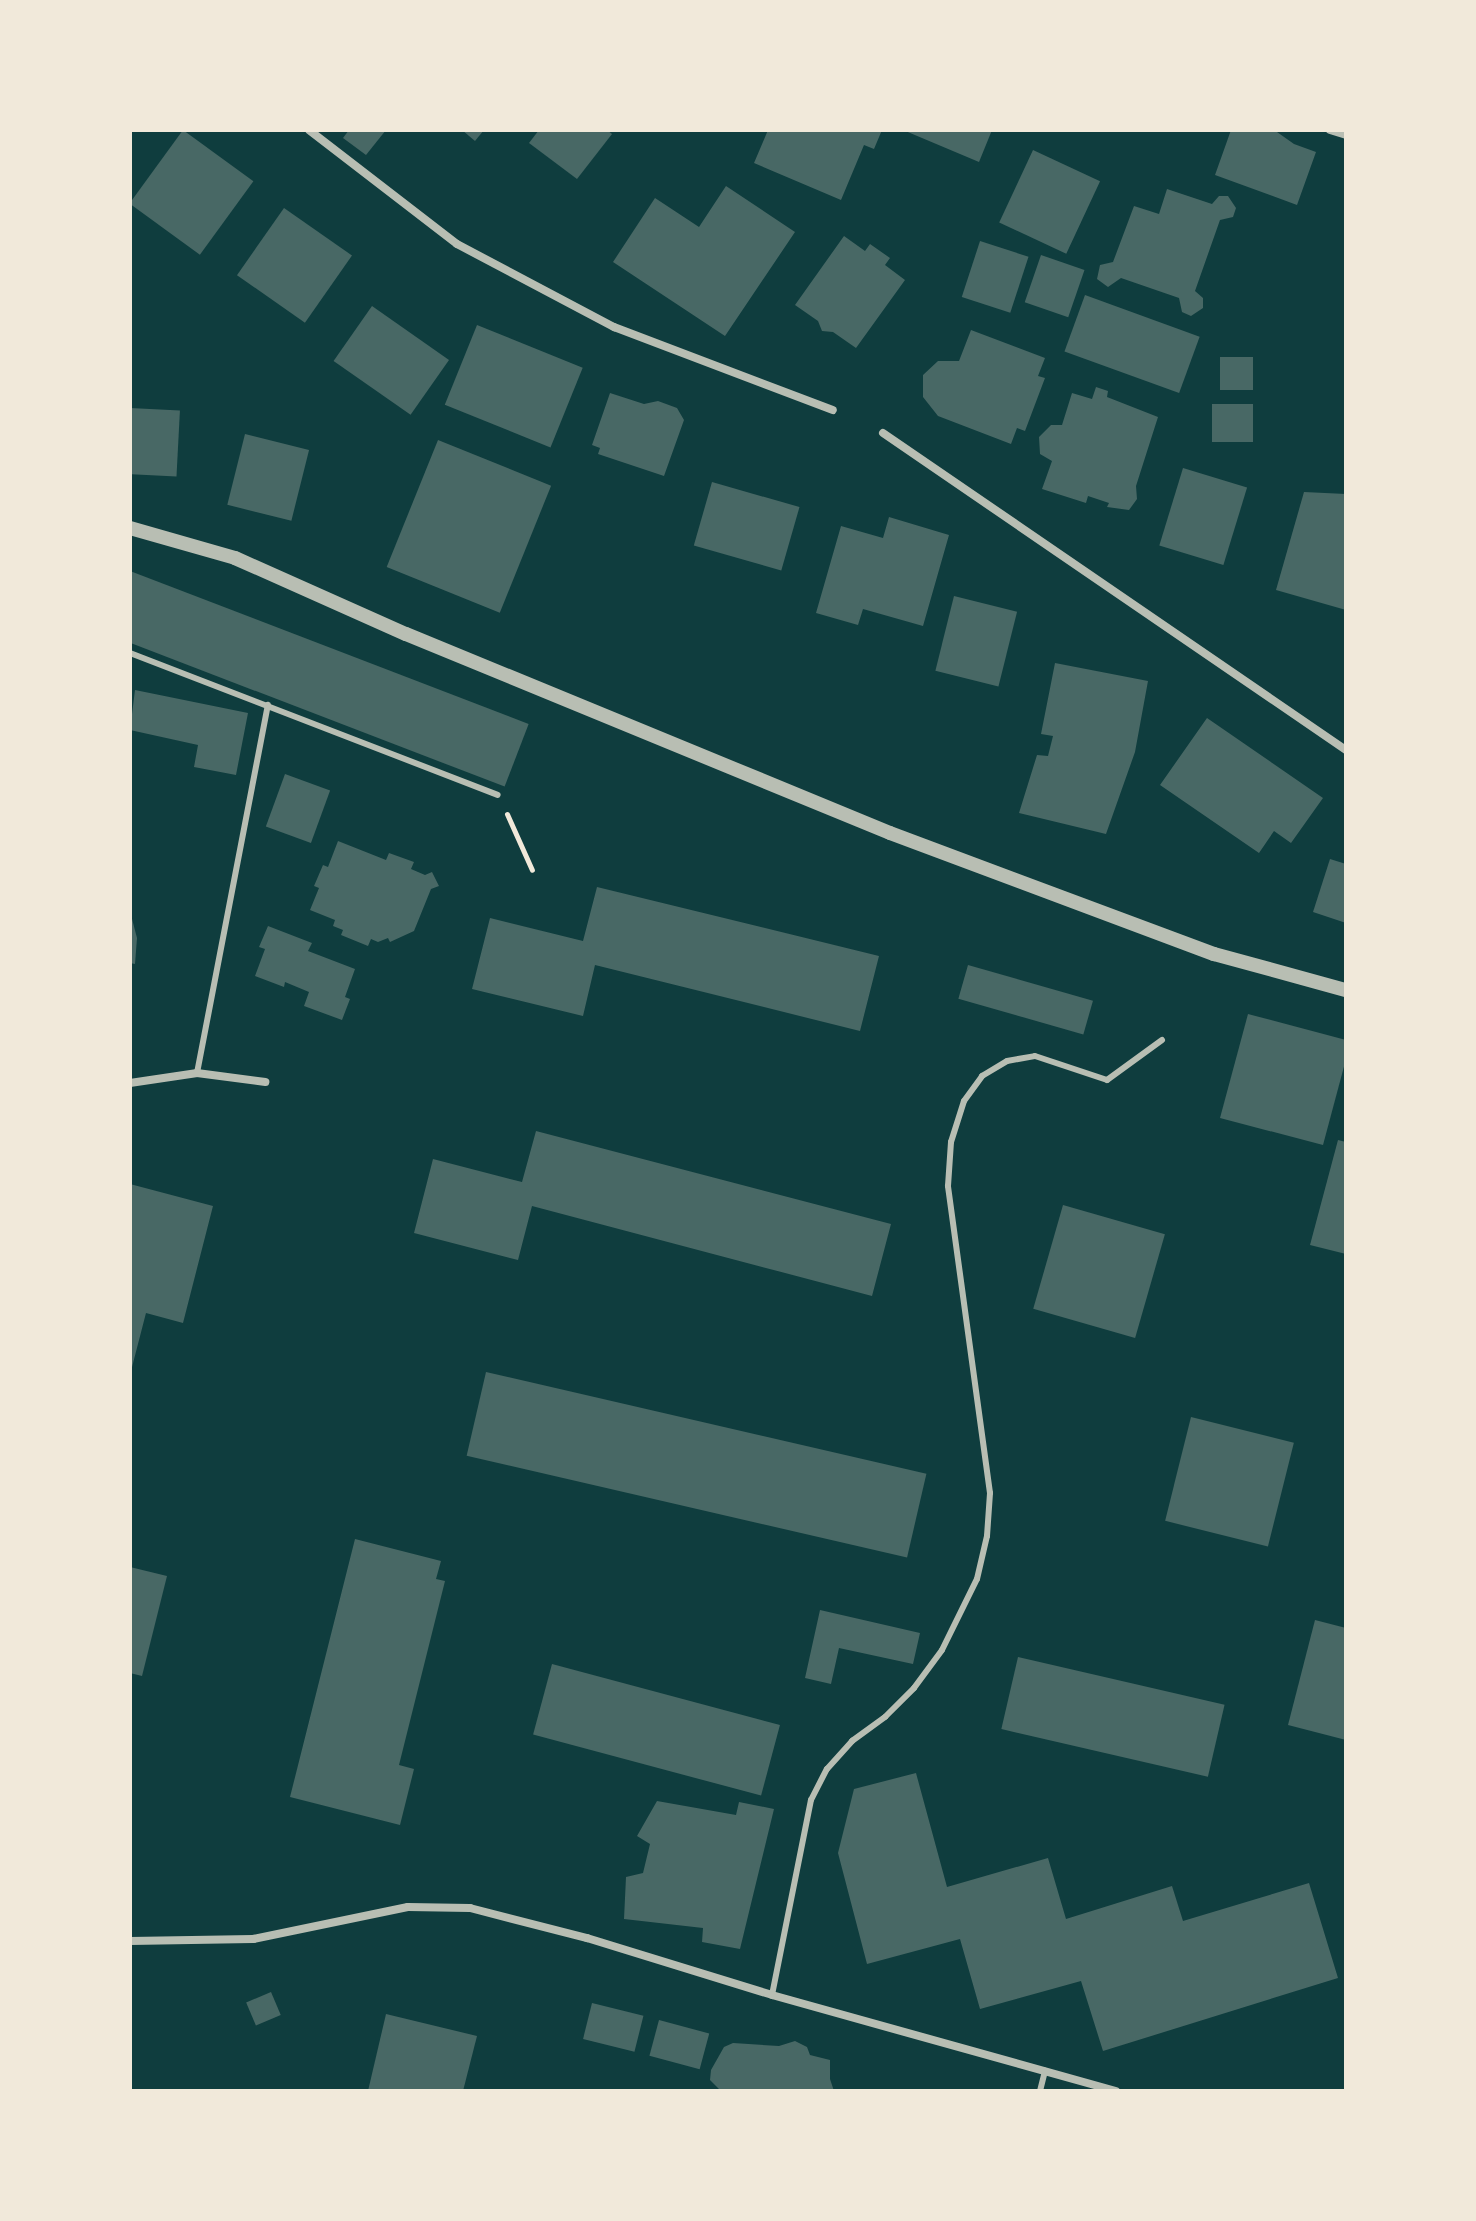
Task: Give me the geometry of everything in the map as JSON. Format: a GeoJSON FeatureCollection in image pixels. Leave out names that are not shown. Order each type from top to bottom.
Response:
{"type":"FeatureCollection","features":[{"type":"Feature","properties":{"kind":"street"},"geometry":{"type":"LineString","coordinates":[[309,130],[457,244],[614,327],[833,410]]}},
{"type":"Feature","properties":{"kind":"street"},"geometry":{"type":"LineString","coordinates":[[1330,130],[1346,135]]}},
{"type":"Feature","properties":{"kind":"street"},"geometry":{"type":"LineString","coordinates":[[883,433],[1346,750]]}},
{"type":"Feature","properties":{"kind":"street"},"geometry":{"type":"LineString","coordinates":[[130,528],[235,558],[406,634],[904,839],[1214,954],[1346,990]]}},
{"type":"Feature","properties":{"kind":"street"},"geometry":{"type":"LineString","coordinates":[[130,1083],[197,1073],[265,1082]]}},
{"type":"Feature","properties":{"kind":"street"},"geometry":{"type":"LineString","coordinates":[[130,1941],[253,1939],[408,1907],[470,1908],[587,1938],[772,1995],[1116,2091]]}},
{"type":"Feature","properties":{"kind":"lane"},"geometry":{"type":"LineString","coordinates":[[130,653],[498,795]]}},
{"type":"Feature","properties":{"kind":"lane"},"geometry":{"type":"LineString","coordinates":[[197,1073],[268,705]]}},
{"type":"Feature","properties":{"kind":"lane"},"geometry":{"type":"LineString","coordinates":[[772,1995],[811,1800],[827,1769],[843,1750],[895,1707],[942,1650],[977,1579],[987,1536],[990,1493],[948,1186],[951,1142],[964,1101],[982,1076],[1007,1061],[1035,1056],[1107,1080],[1162,1040]]}},
{"type":"Feature","properties":{"kind":"lane"},"geometry":{"type":"LineString","coordinates":[[1040,2091],[1045,2071]]}},
{"type":"Feature","properties":{"kind":"path"},"geometry":{"type":"LineString","coordinates":[[498,795],[532,870]]}},
{"type":"Feature","properties":{"kind":"building"},"geometry":{"type":"Polygon","coordinates":[[[183,130],[253,181],[200,255],[130,204],[183,130]]]}},
{"type":"Feature","properties":{"kind":"building"},"geometry":{"type":"Polygon","coordinates":[[[349,130],[386,130],[366,155],[343,138],[349,130]]]}},
{"type":"Feature","properties":{"kind":"building"},"geometry":{"type":"Polygon","coordinates":[[[462,130],[484,130],[475,141],[462,130]]]}},
{"type":"Feature","properties":{"kind":"building"},"geometry":{"type":"Polygon","coordinates":[[[539,130],[607,130],[612,134],[577,179],[529,143],[539,130]]]}},
{"type":"Feature","properties":{"kind":"building"},"geometry":{"type":"Polygon","coordinates":[[[768,130],[882,130],[874,149],[864,145],[841,200],[754,163],[768,130]]]}},
{"type":"Feature","properties":{"kind":"building"},"geometry":{"type":"Polygon","coordinates":[[[903,130],[992,130],[979,162],[903,130]]]}},
{"type":"Feature","properties":{"kind":"building"},"geometry":{"type":"Polygon","coordinates":[[[1231,130],[1277,132],[1294,144],[1316,152],[1297,205],[1215,175],[1231,130]]]}},
{"type":"Feature","properties":{"kind":"building"},"geometry":{"type":"Polygon","coordinates":[[[1033,150],[1100,181],[1066,254],[999,223],[1033,150]]]}},
{"type":"Feature","properties":{"kind":"building"},"geometry":{"type":"Polygon","coordinates":[[[726,186],[795,232],[725,336],[613,262],[655,198],[699,227],[726,186]]]}},
{"type":"Feature","properties":{"kind":"building"},"geometry":{"type":"Polygon","coordinates":[[[1167,189],[1212,204],[1219,196],[1228,196],[1236,208],[1233,217],[1220,220],[1195,291],[1203,298],[1203,308],[1191,316],[1182,312],[1179,298],[1121,278],[1108,287],[1097,279],[1100,265],[1113,262],[1134,206],[1159,214],[1167,189]]]}},
{"type":"Feature","properties":{"kind":"building"},"geometry":{"type":"Polygon","coordinates":[[[284,208],[352,256],[305,323],[237,275],[284,208]]]}},
{"type":"Feature","properties":{"kind":"building"},"geometry":{"type":"Polygon","coordinates":[[[844,236],[865,251],[870,244],[890,258],[885,265],[905,280],[856,348],[833,332],[822,331],[818,321],[795,305],[844,236]]]}},
{"type":"Feature","properties":{"kind":"building"},"geometry":{"type":"Polygon","coordinates":[[[980,241],[1029,257],[1010,313],[962,297],[980,241]]]}},
{"type":"Feature","properties":{"kind":"building"},"geometry":{"type":"Polygon","coordinates":[[[1041,255],[1084,270],[1068,317],[1025,302],[1041,255]]]}},
{"type":"Feature","properties":{"kind":"building"},"geometry":{"type":"Polygon","coordinates":[[[1085,295],[1200,337],[1179,393],[1064,351],[1085,295]]]}},
{"type":"Feature","properties":{"kind":"building"},"geometry":{"type":"Polygon","coordinates":[[[372,306],[449,360],[411,415],[334,361],[372,306]]]}},
{"type":"Feature","properties":{"kind":"building"},"geometry":{"type":"Polygon","coordinates":[[[477,325],[583,368],[550,447],[445,405],[477,325]]]}},
{"type":"Feature","properties":{"kind":"building"},"geometry":{"type":"Polygon","coordinates":[[[971,330],[1045,358],[1038,376],[1045,378],[1025,431],[1017,428],[1011,444],[938,416],[923,397],[923,375],[938,361],[959,361],[971,330]]]}},
{"type":"Feature","properties":{"kind":"building"},"geometry":{"type":"Polygon","coordinates":[[[1220,357],[1253,357],[1253,390],[1220,390],[1220,357]]]}},
{"type":"Feature","properties":{"kind":"building"},"geometry":{"type":"Polygon","coordinates":[[[1096,387],[1108,391],[1107,397],[1158,417],[1136,486],[1137,499],[1129,510],[1107,507],[1109,503],[1088,496],[1086,503],[1042,489],[1052,461],[1040,454],[1039,437],[1051,425],[1062,425],[1072,393],[1092,399],[1096,387]]]}},
{"type":"Feature","properties":{"kind":"building"},"geometry":{"type":"Polygon","coordinates":[[[610,393],[644,404],[658,401],[677,408],[684,420],[664,476],[598,454],[600,448],[592,445],[610,393]]]}},
{"type":"Feature","properties":{"kind":"building"},"geometry":{"type":"Polygon","coordinates":[[[1212,404],[1253,404],[1253,442],[1212,442],[1212,404]]]}},
{"type":"Feature","properties":{"kind":"building"},"geometry":{"type":"Polygon","coordinates":[[[130,408],[180,411],[176,477],[130,474],[130,408]]]}},
{"type":"Feature","properties":{"kind":"building"},"geometry":{"type":"Polygon","coordinates":[[[245,434],[309,450],[291,521],[227,505],[245,434]]]}},
{"type":"Feature","properties":{"kind":"building"},"geometry":{"type":"Polygon","coordinates":[[[438,440],[551,486],[500,613],[387,567],[438,440]]]}},
{"type":"Feature","properties":{"kind":"building"},"geometry":{"type":"Polygon","coordinates":[[[1183,468],[1247,488],[1223,565],[1159,545],[1183,468]]]}},
{"type":"Feature","properties":{"kind":"building"},"geometry":{"type":"Polygon","coordinates":[[[712,482],[799,507],[781,571],[694,545],[712,482]]]}},
{"type":"Feature","properties":{"kind":"building"},"geometry":{"type":"Polygon","coordinates":[[[1304,492],[1346,494],[1346,610],[1276,590],[1304,492]]]}},
{"type":"Feature","properties":{"kind":"building"},"geometry":{"type":"Polygon","coordinates":[[[889,517],[949,535],[923,626],[863,609],[858,625],[816,613],[841,526],[883,538],[889,517]]]}},
{"type":"Feature","properties":{"kind":"building"},"geometry":{"type":"Polygon","coordinates":[[[130,571],[529,724],[505,787],[130,643],[130,571]]]}},
{"type":"Feature","properties":{"kind":"building"},"geometry":{"type":"Polygon","coordinates":[[[954,596],[1017,612],[998,686],[935,671],[954,596]]]}},
{"type":"Feature","properties":{"kind":"building"},"geometry":{"type":"Polygon","coordinates":[[[1055,663],[1148,681],[1135,752],[1106,834],[1019,813],[1037,755],[1048,756],[1053,736],[1041,734],[1055,663]]]}},
{"type":"Feature","properties":{"kind":"building"},"geometry":{"type":"Polygon","coordinates":[[[135,690],[248,713],[236,775],[194,767],[198,745],[130,730],[135,690]]]}},
{"type":"Feature","properties":{"kind":"building"},"geometry":{"type":"Polygon","coordinates":[[[1207,718],[1323,798],[1291,843],[1274,831],[1259,853],[1160,785],[1207,718]]]}},
{"type":"Feature","properties":{"kind":"building"},"geometry":{"type":"Polygon","coordinates":[[[285,774],[330,790],[311,843],[266,827],[285,774]]]}},
{"type":"Feature","properties":{"kind":"building"},"geometry":{"type":"Polygon","coordinates":[[[338,841],[386,860],[389,853],[414,862],[411,869],[425,875],[432,872],[439,886],[431,889],[414,931],[390,942],[388,938],[378,942],[371,939],[368,946],[341,935],[343,930],[333,926],[335,920],[310,910],[319,888],[314,886],[323,865],[328,867],[338,841]]]}},
{"type":"Feature","properties":{"kind":"building"},"geometry":{"type":"Polygon","coordinates":[[[1330,859],[1346,864],[1346,923],[1313,912],[1330,859]]]}},
{"type":"Feature","properties":{"kind":"building"},"geometry":{"type":"Polygon","coordinates":[[[597,887],[879,956],[860,1031],[595,965],[583,1016],[472,989],[490,918],[583,941],[597,887]]]}},
{"type":"Feature","properties":{"kind":"building"},"geometry":{"type":"Polygon","coordinates":[[[131,915],[137,938],[135,964],[130,963],[131,915]]]}},
{"type":"Feature","properties":{"kind":"building"},"geometry":{"type":"Polygon","coordinates":[[[268,926],[312,943],[308,951],[355,969],[345,997],[350,999],[342,1020],[304,1006],[309,992],[285,982],[284,987],[255,976],[265,949],[259,947],[268,926]]]}},
{"type":"Feature","properties":{"kind":"building"},"geometry":{"type":"Polygon","coordinates":[[[968,965],[1093,1001],[1083,1034],[958,999],[968,965]]]}},
{"type":"Feature","properties":{"kind":"building"},"geometry":{"type":"Polygon","coordinates":[[[1248,1014],[1346,1040],[1346,1059],[1323,1145],[1220,1118],[1248,1014]]]}},
{"type":"Feature","properties":{"kind":"building"},"geometry":{"type":"Polygon","coordinates":[[[536,1131],[891,1224],[872,1296],[532,1206],[518,1260],[414,1233],[433,1159],[522,1182],[536,1131]]]}},
{"type":"Feature","properties":{"kind":"building"},"geometry":{"type":"Polygon","coordinates":[[[1338,1140],[1346,1142],[1346,1254],[1310,1245],[1338,1140]]]}},
{"type":"Feature","properties":{"kind":"building"},"geometry":{"type":"Polygon","coordinates":[[[130,1184],[213,1206],[183,1323],[146,1313],[131,1371],[130,1184]]]}},
{"type":"Feature","properties":{"kind":"building"},"geometry":{"type":"Polygon","coordinates":[[[1063,1205],[1165,1234],[1135,1338],[1033,1309],[1063,1205]]]}},
{"type":"Feature","properties":{"kind":"building"},"geometry":{"type":"Polygon","coordinates":[[[486,1372],[926,1474],[907,1557],[467,1456],[486,1372]]]}},
{"type":"Feature","properties":{"kind":"building"},"geometry":{"type":"Polygon","coordinates":[[[1191,1417],[1294,1443],[1268,1546],[1165,1521],[1191,1417]]]}},
{"type":"Feature","properties":{"kind":"building"},"geometry":{"type":"Polygon","coordinates":[[[355,1539],[441,1561],[436,1579],[445,1581],[399,1765],[414,1769],[400,1825],[290,1797],[355,1539]]]}},
{"type":"Feature","properties":{"kind":"building"},"geometry":{"type":"Polygon","coordinates":[[[130,1567],[167,1576],[142,1676],[130,1673],[130,1567]]]}},
{"type":"Feature","properties":{"kind":"building"},"geometry":{"type":"Polygon","coordinates":[[[820,1610],[920,1633],[913,1664],[839,1648],[831,1684],[805,1678],[820,1610]]]}},
{"type":"Feature","properties":{"kind":"building"},"geometry":{"type":"Polygon","coordinates":[[[1315,1620],[1346,1628],[1346,1740],[1288,1725],[1315,1620]]]}},
{"type":"Feature","properties":{"kind":"building"},"geometry":{"type":"Polygon","coordinates":[[[1018,1657],[1225,1705],[1208,1777],[1001,1729],[1018,1657]]]}},
{"type":"Feature","properties":{"kind":"building"},"geometry":{"type":"Polygon","coordinates":[[[552,1664],[780,1725],[761,1796],[533,1735],[552,1664]]]}},
{"type":"Feature","properties":{"kind":"building"},"geometry":{"type":"Polygon","coordinates":[[[916,1773],[947,1887],[1048,1858],[1066,1919],[1172,1886],[1183,1921],[1309,1883],[1338,1978],[1103,2051],[1081,1981],[980,2009],[960,1939],[867,1964],[838,1853],[854,1789],[916,1773]]]}},
{"type":"Feature","properties":{"kind":"building"},"geometry":{"type":"Polygon","coordinates":[[[657,1801],[736,1815],[739,1802],[774,1809],[740,1949],[702,1942],[703,1928],[624,1919],[626,1877],[643,1873],[650,1844],[637,1836],[657,1801]]]}},
{"type":"Feature","properties":{"kind":"building"},"geometry":{"type":"Polygon","coordinates":[[[271,1992],[281,2015],[256,2026],[246,2003],[271,1992]]]}},
{"type":"Feature","properties":{"kind":"building"},"geometry":{"type":"Polygon","coordinates":[[[592,2003],[643,2016],[634,2052],[583,2039],[592,2003]]]}},
{"type":"Feature","properties":{"kind":"building"},"geometry":{"type":"Polygon","coordinates":[[[386,2014],[477,2036],[463,2091],[368,2091],[386,2014]]]}},
{"type":"Feature","properties":{"kind":"building"},"geometry":{"type":"Polygon","coordinates":[[[659,2020],[709,2033],[700,2069],[649,2056],[659,2020]]]}},
{"type":"Feature","properties":{"kind":"building"},"geometry":{"type":"Polygon","coordinates":[[[795,2041],[807,2047],[810,2055],[830,2060],[830,2079],[834,2091],[721,2091],[710,2080],[711,2070],[724,2047],[733,2043],[779,2046],[795,2041]]]}}]}
